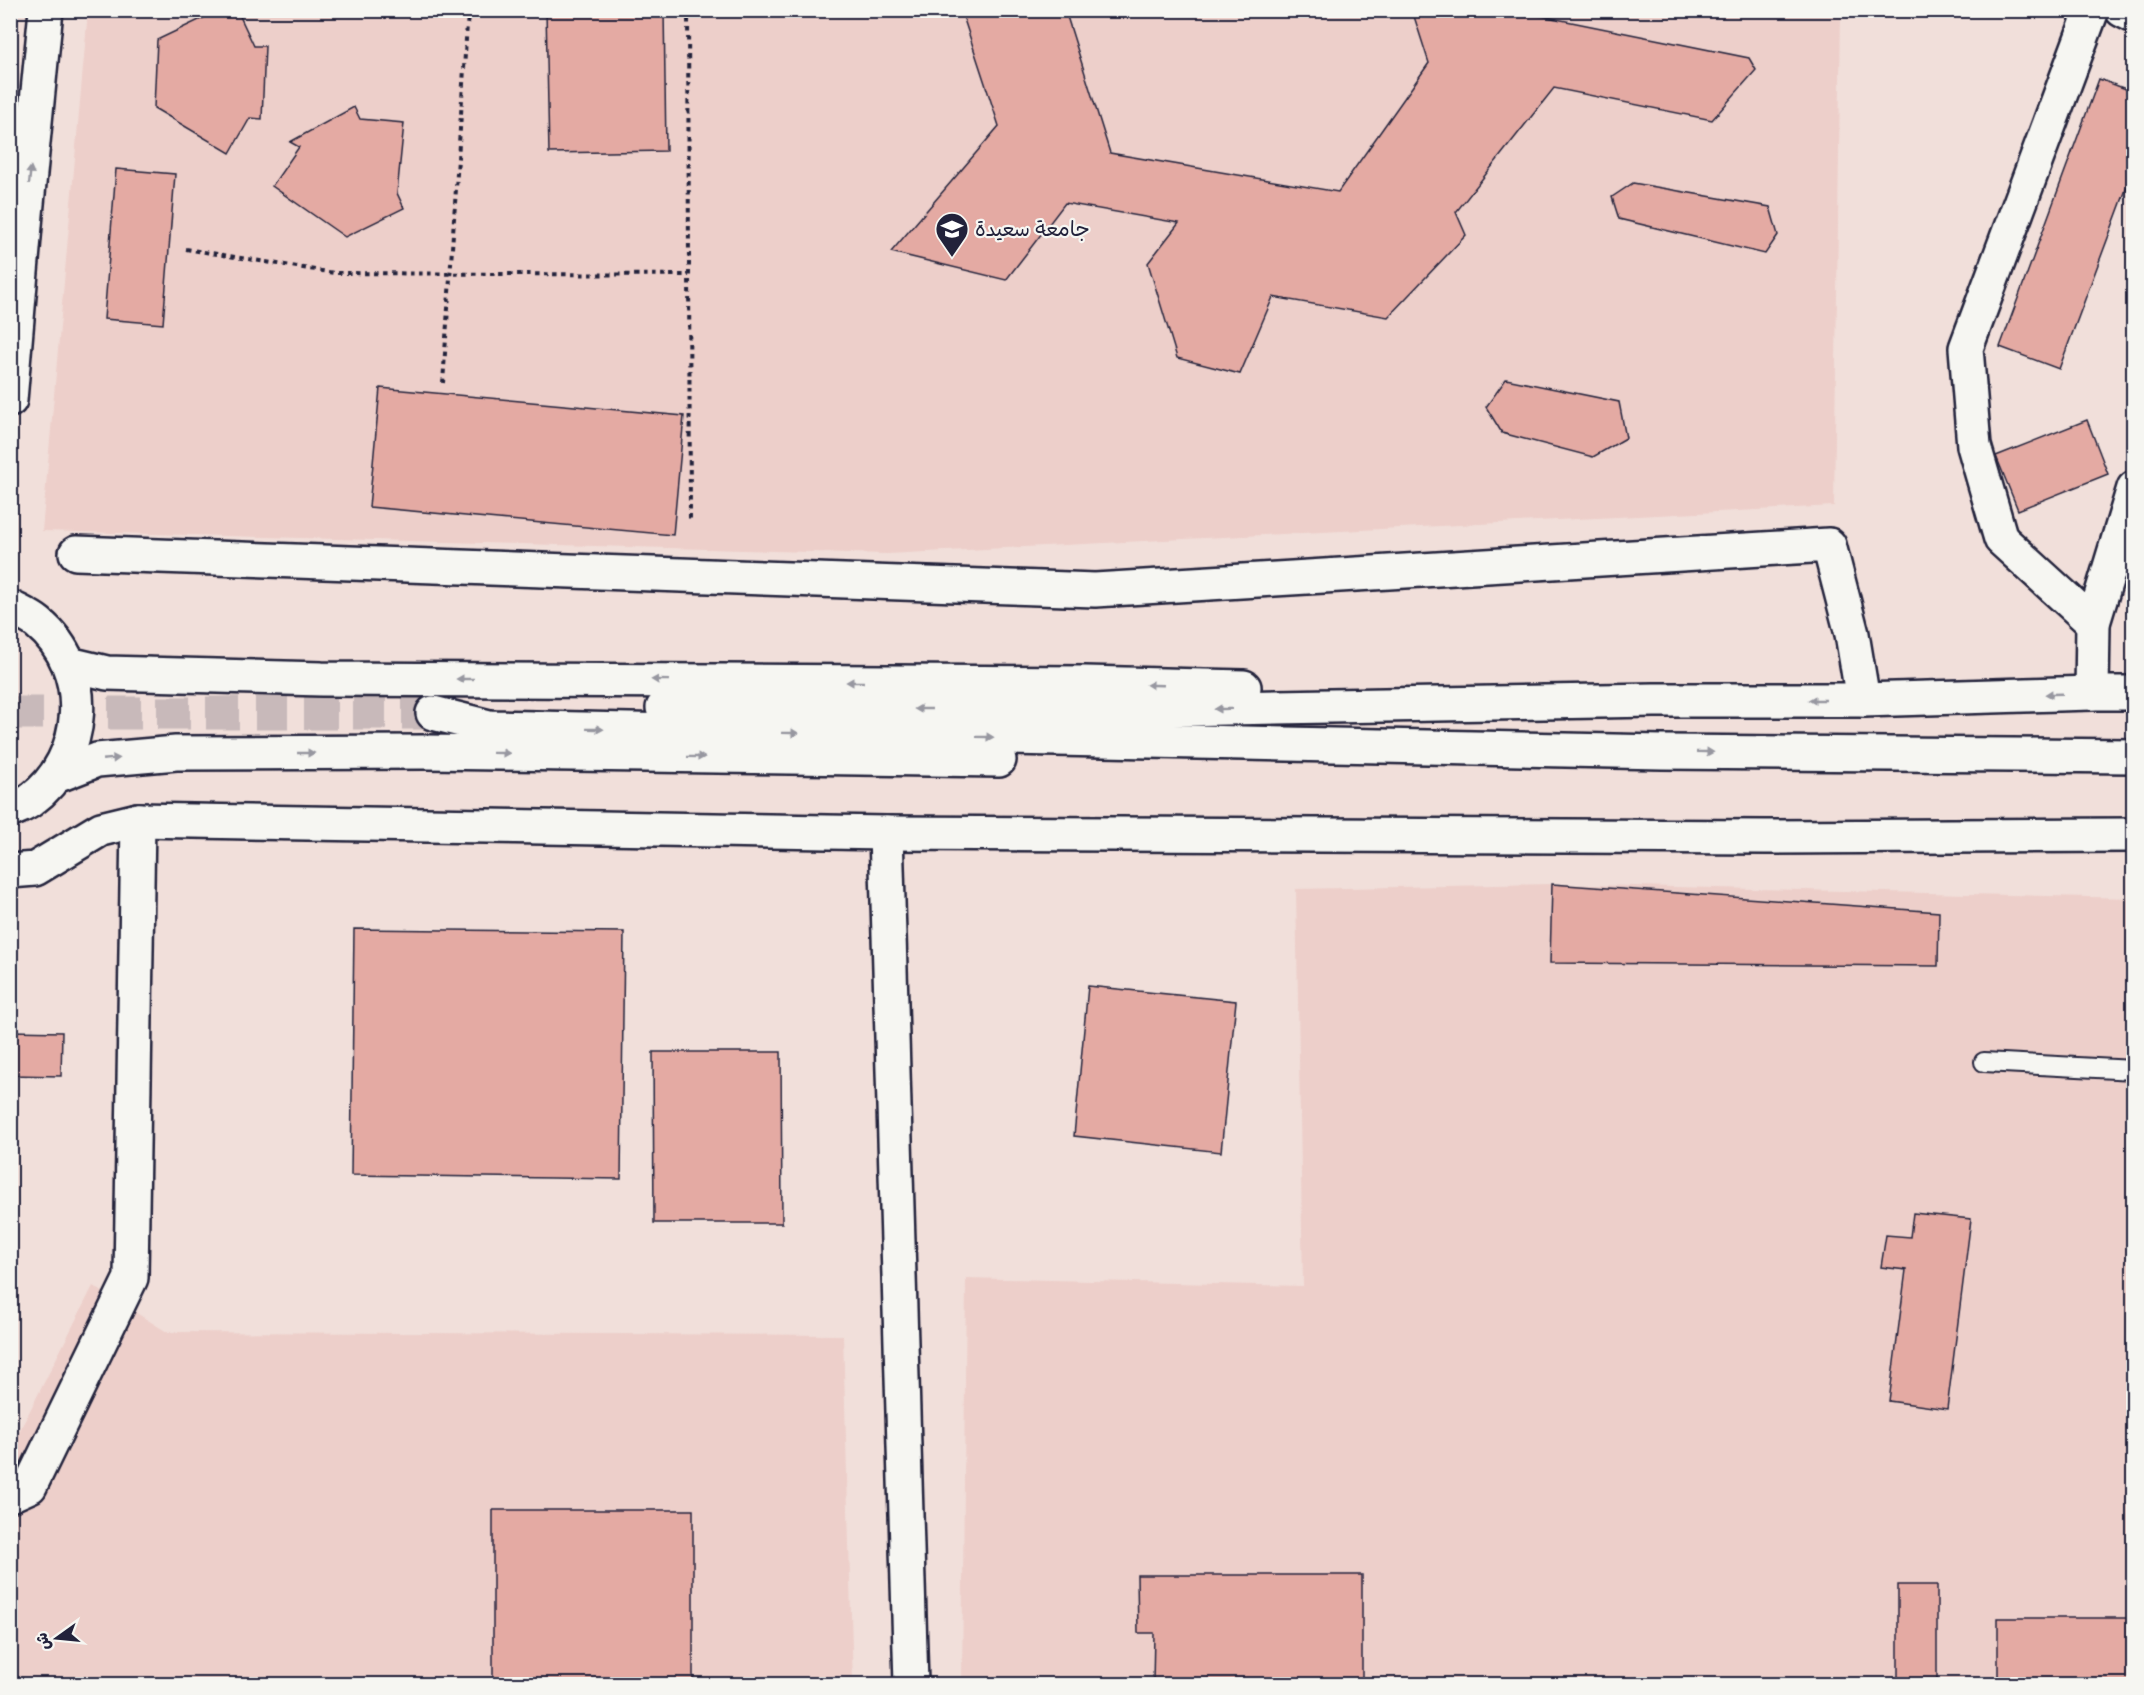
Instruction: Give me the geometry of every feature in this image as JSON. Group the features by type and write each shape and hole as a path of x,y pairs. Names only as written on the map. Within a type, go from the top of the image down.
{"main road":[{"path":"10,400 14,323 46,10"},
{"path":"2092,10 1966,348 1974,446 2001,538 2092,623"},
{"path":"2121,10 2133,16"},
{"path":"2092,693 2092,623 2133,488"},
{"path":"76,553 1095,590 1829,545 1852,634 1863,700"},
{"path":"10,581 24,615 56,642 69,664 76,693 77,722 70,750 56,776 31,801 10,811"},
{"path":"69,664 107,673 274,677 1085,683 1654,700"},
{"path":"2133,693 1863,700 1654,700 1123,711 490,707 433,713 489,727 1662,752 2133,756"},
{"path":"56,776 97,760 176,753 428,752 1250,762 1465,761 1662,752"},
{"path":"10,1494 30,1486 131,1278 138,820"},
{"path":"10,871 35,869 101,829 138,820 886,833 1742,837 2133,835"},
{"path":"886,833 911,1684"}],"lane":[{"path":"1984,1062 2133,1070"}],"path":[{"path":"442,383 467,24 470,10"},
{"path":"688,10 690,520"},
{"path":"186,249 334,273 689,275"}],"shaded area":[{"name":"جامعة سعيدة","path":"88,11 1841,11 1834,506 887,554 42,531"},
{"path":"1552,884 2133,898 2133,1684 962,1684 966,1278 1303,1286 1296,889"},
{"path":"93,1286 167,1332 843,1335 853,1684 11,1684 10,1450"}],"building":[{"path":"220,10 237,10 254,46 265,46 262,119 250,118 230,153 154,108 157,40"},
{"path":"546,10 664,10 666,151 549,153"},
{"path":"961,10 1065,10 1110,153 1338,192 1429,63 1412,10 1512,10 1749,58 1756,70 1712,120 1554,88 1456,212 1466,235 1388,317 1273,297 1240,374 1177,358 1148,263 1179,223 1065,203 1006,280 891,252 999,126"},
{"path":"2099,79 2134,92 2134,168 2059,369 2000,347"},
{"path":"354,107 360,119 404,123 397,193 404,208 345,237 272,186 299,147 290,142"},
{"path":"116,169 175,174 163,324 104,319"},
{"path":"1633,183 1770,207 1778,235 1765,254 1619,219 1612,197"},
{"path":"1506,379 1619,402 1626,438 1593,457 1502,433 1486,407"},
{"path":"380,388 684,416 673,535 369,507"},
{"path":"2087,420 2108,474 2018,510 1996,456"},
{"path":"1552,884 1939,912 1938,966 1550,963"},
{"path":"354,929 624,932 621,1179 351,1175"},
{"path":"1088,986 1236,1001 1221,1152 1074,1136"},
{"path":"10,1031 62,1032 61,1076 10,1075"},
{"path":"653,1052 781,1052 782,1223 654,1223"},
{"path":"1913,1213 1971,1219 1947,1409 1889,1401 1906,1270 1881,1267 1886,1235 1910,1237"},
{"path":"493,1510 693,1510 693,1684 493,1684"},
{"path":"1137,1575 1362,1575 1362,1684 1153,1684 1154,1633 1138,1633"},
{"path":"1898,1585 1937,1585 1937,1684 1898,1684"},
{"path":"1998,1618 2134,1618 2134,1684 1998,1684"},
{"path":"10,1680 165,1681 165,1684 10,1684"}],"tunnel":[{"path":"10,713 433,713"}],"place":[{"name":"جامعة سعيدة","path":"952,258"}]}
